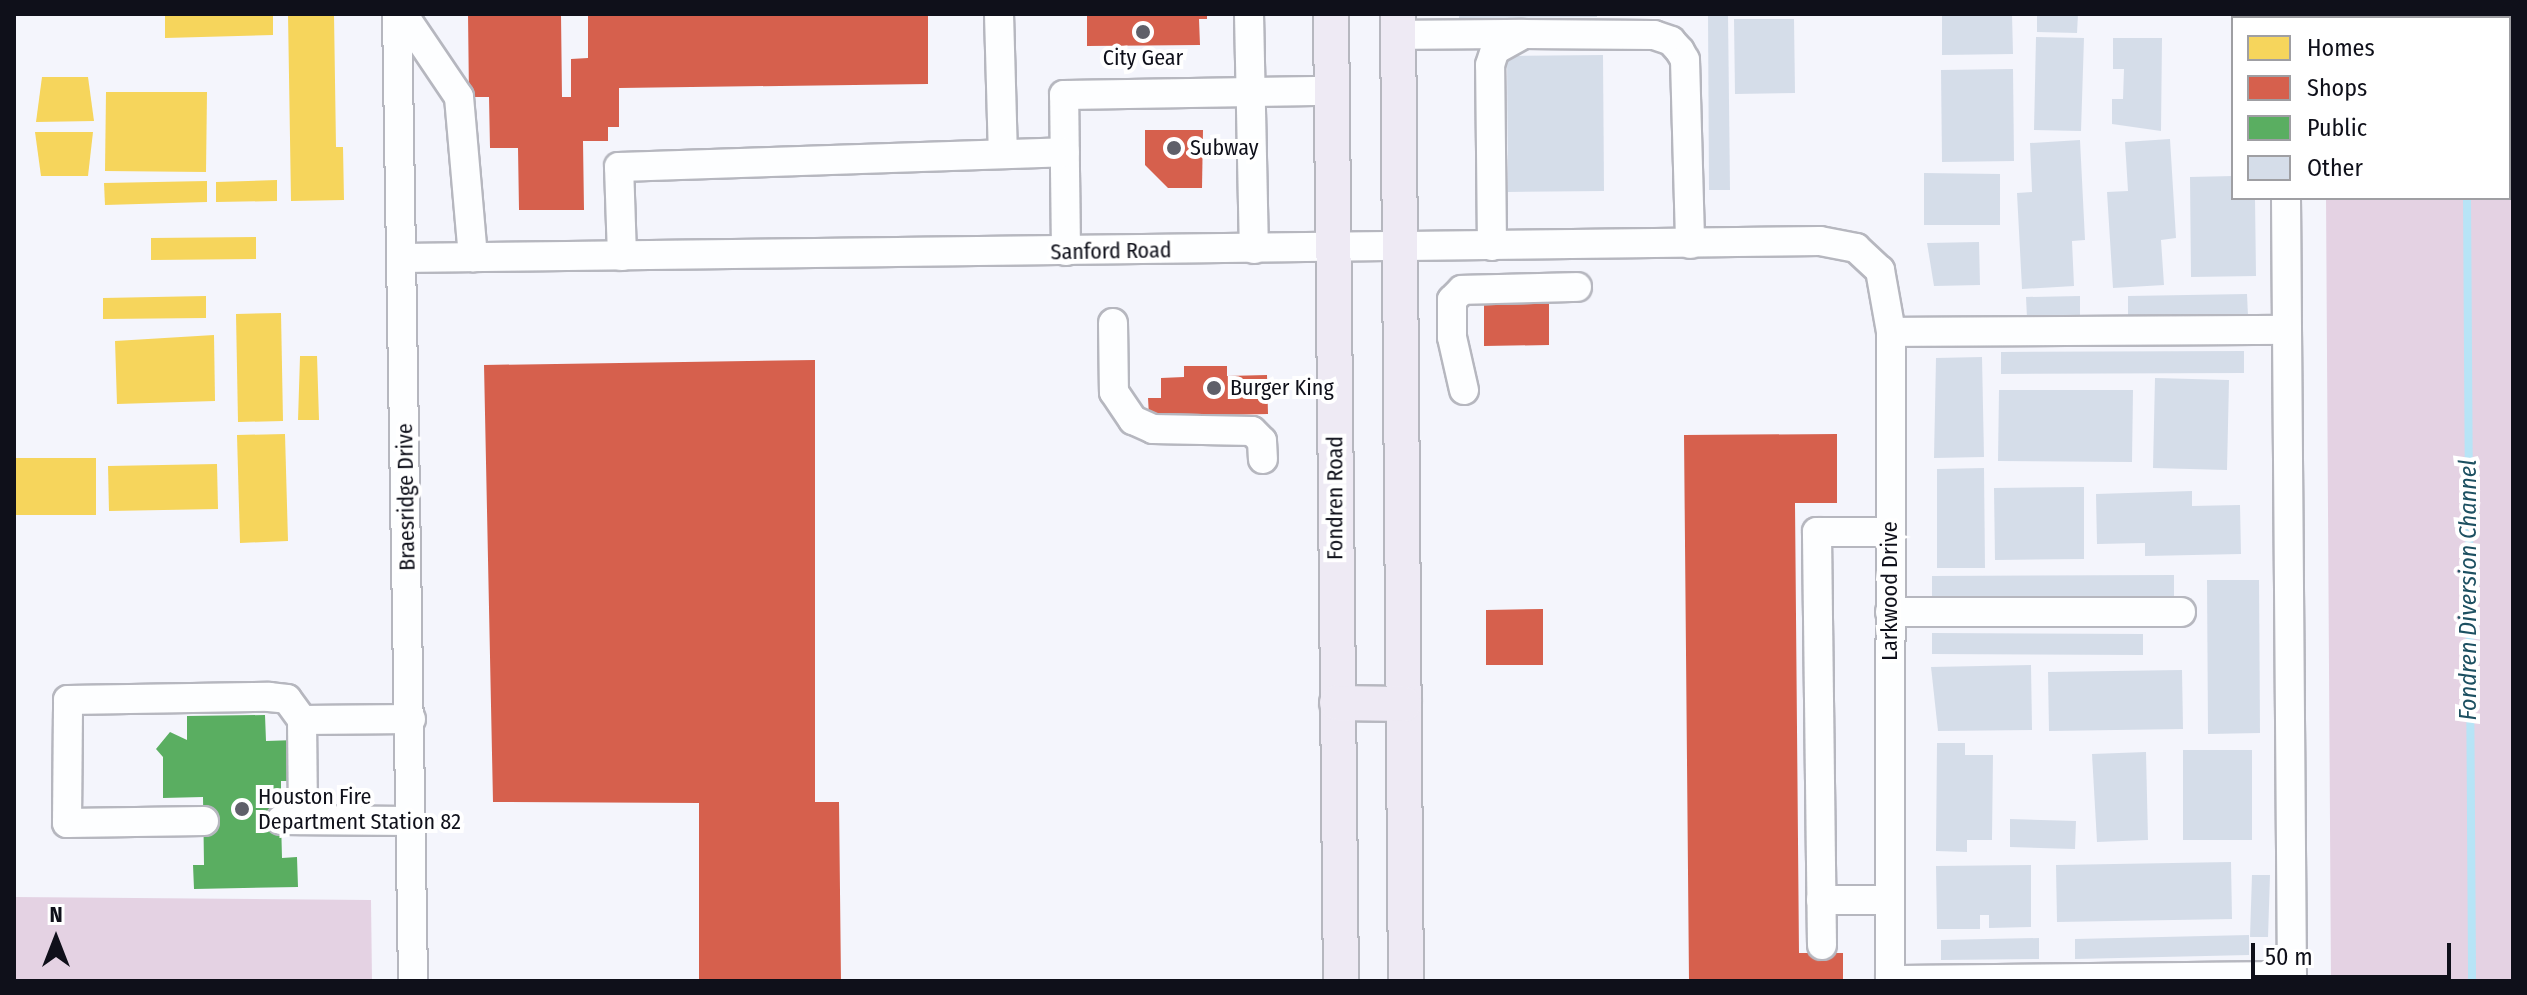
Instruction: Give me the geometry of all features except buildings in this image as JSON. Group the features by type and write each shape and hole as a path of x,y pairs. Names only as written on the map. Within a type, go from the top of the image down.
{"main road":[{"name":"Fondren Road","path":"1331,14 1341,981"},
{"path":"1398,24 1406,981"},
{"path":"1337,703 1404,704"}],"street":[{"name":"Braesridge Drive","path":"397,14 413,981"},
{"path":"403,14 459,97 473,257"},
{"path":"999,14 1003,154"},
{"path":"1249,14 1254,249"},
{"path":"1398,24 1524,34 1654,35 1671,41 1685,60 1690,244"},
{"path":"1492,246 1490,65 1495,50 1524,34"},
{"path":"1066,251 1064,95 1332,91"},
{"path":"622,256 619,167 1065,152"},
{"path":"1890,980 2292,978 2286,200"},
{"name":"Sanford Road","path":"401,258 1820,241"},
{"name":"Larkwood Drive","path":"1820,241 1856,248 1880,270 1891,332 1890,980"},
{"path":"1464,390 1452,337 1452,300 1462,290 1577,287"},
{"path":"1113,323 1114,392 1133,420 1153,429 1252,431 1262,441 1263,459"},
{"path":"1891,332 2287,330"},
{"path":"1822,945 1817,532 1890,532"},
{"path":"1890,612 2181,612"},
{"path":"204,821 67,823 68,700 287,699 302,720 292,820 411,821"},
{"path":"302,720 411,719"},
{"path":"1821,900 1890,900"}],"shaded area":[{"path":"2325,14 2513,14 2513,981 2331,981 2326,200 2511,200 2511,16"},
{"path":"14,897 371,900 372,981 14,981"}],"waterway":[{"name":"Fondren Diversion Channel","path":"2467,200 2472,981"}],"place":[{"name":"City Gear","path":"1143,32"},
{"name":"Subway","path":"1174,148"},
{"name":"Burger King","path":"1214,388"},
{"name":"Houston Fire Department Station 82","path":"242,809"}]}
